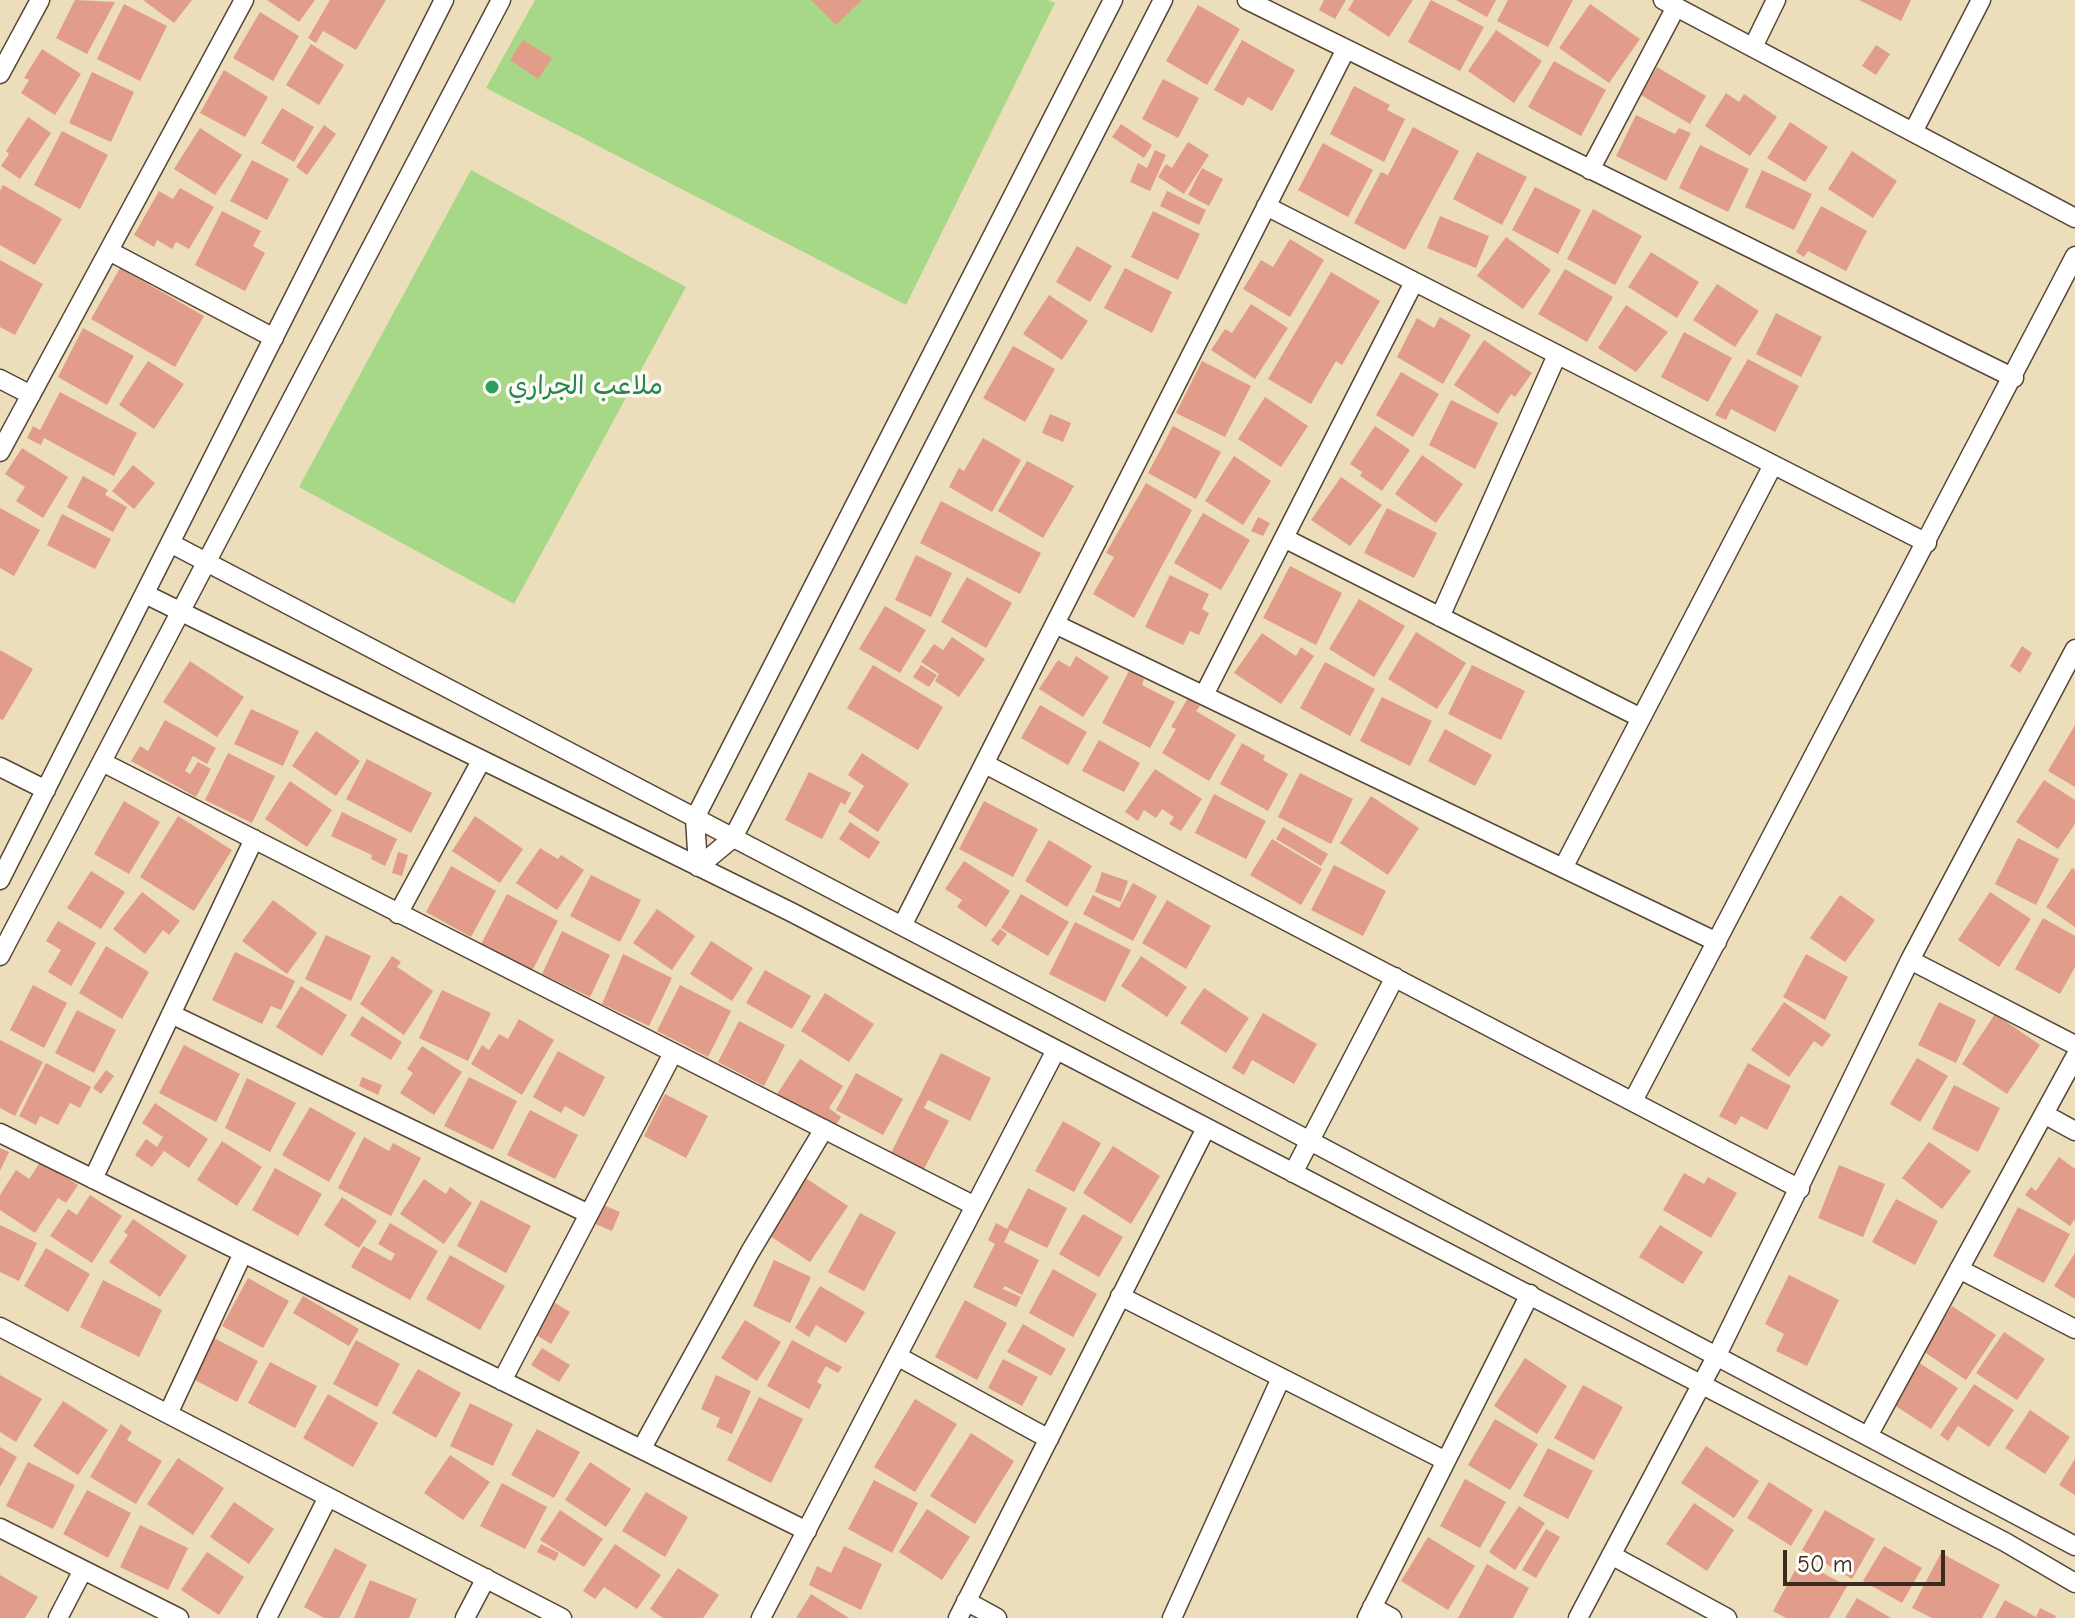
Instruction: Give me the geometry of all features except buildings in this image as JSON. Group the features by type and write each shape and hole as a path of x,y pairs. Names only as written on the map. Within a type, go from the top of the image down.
{"street":[{"path":"0,74 40,0"},
{"path":"0,452 244,0"},
{"path":"0,880 444,0"},
{"path":"0,956 501,0"},
{"path":"698,867 733,838 1163,0"},
{"path":"1247,0 2014,378"},
{"path":"1753,47 1776,0"},
{"path":"1913,132 1981,0"},
{"path":"698,867 695,818 1104,3"},
{"path":"1590,170 1670,4 2075,218"},
{"path":"902,926 1346,49"},
{"path":"1266,206 1927,543"},
{"path":"109,251 274,338"},
{"path":"1633,1101 2014,378 2075,256"},
{"path":"1204,695 1414,282"},
{"path":"1440,617 1557,355"},
{"path":"0,379 31,395"},
{"path":"1563,868 1773,465"},
{"path":"1284,538 1641,718"},
{"path":"170,543 2075,1546"},
{"path":"145,594 698,867 1056,1050 2005,1542 2075,1583"},
{"path":"1055,624 1717,942"},
{"path":"1578,1618 1717,1355 1910,960 2075,649"},
{"path":"398,914 481,761"},
{"path":"102,762 975,1206"},
{"path":"985,764 1800,1189"},
{"path":"0,767 46,790"},
{"path":"93,1179 254,839"},
{"path":"1910,960 2075,1045"},
{"path":"1293,1173 1395,977"},
{"path":"171,1014 589,1214"},
{"path":"761,1618 1056,1050"},
{"path":"502,1381 673,1053"},
{"path":"1868,1436 2075,1057"},
{"path":"2044,1114 2075,1131"},
{"path":"997,1618 962,1610 1206,1128"},
{"path":"642,1448 750,1252 824,1129"},
{"path":"0,1133 807,1531"},
{"path":"168,1414 243,1253"},
{"path":"1959,1269 2075,1329"},
{"path":"1392,1618 1370,1613 1530,1294"},
{"path":"1120,1296 1446,1461"},
{"path":"1,1331 562,1618"},
{"path":"897,1356 1049,1439"},
{"path":"1172,1618 1281,1378"},
{"path":"267,1618 328,1497"},
{"path":"0,1528 179,1618"},
{"path":"1611,1555 1727,1618"},
{"path":"58,1618 83,1570"},
{"path":"465,1618 486,1578"}],"green space":[{"path":"535,0 1048,0 1055,3 906,305 486,88"},
{"name":"ملاعب الجراري","path":"471,170 686,287 514,604 299,487"}],"place":[{"name":"ملاعب الجراري","path":"492,387"}]}
